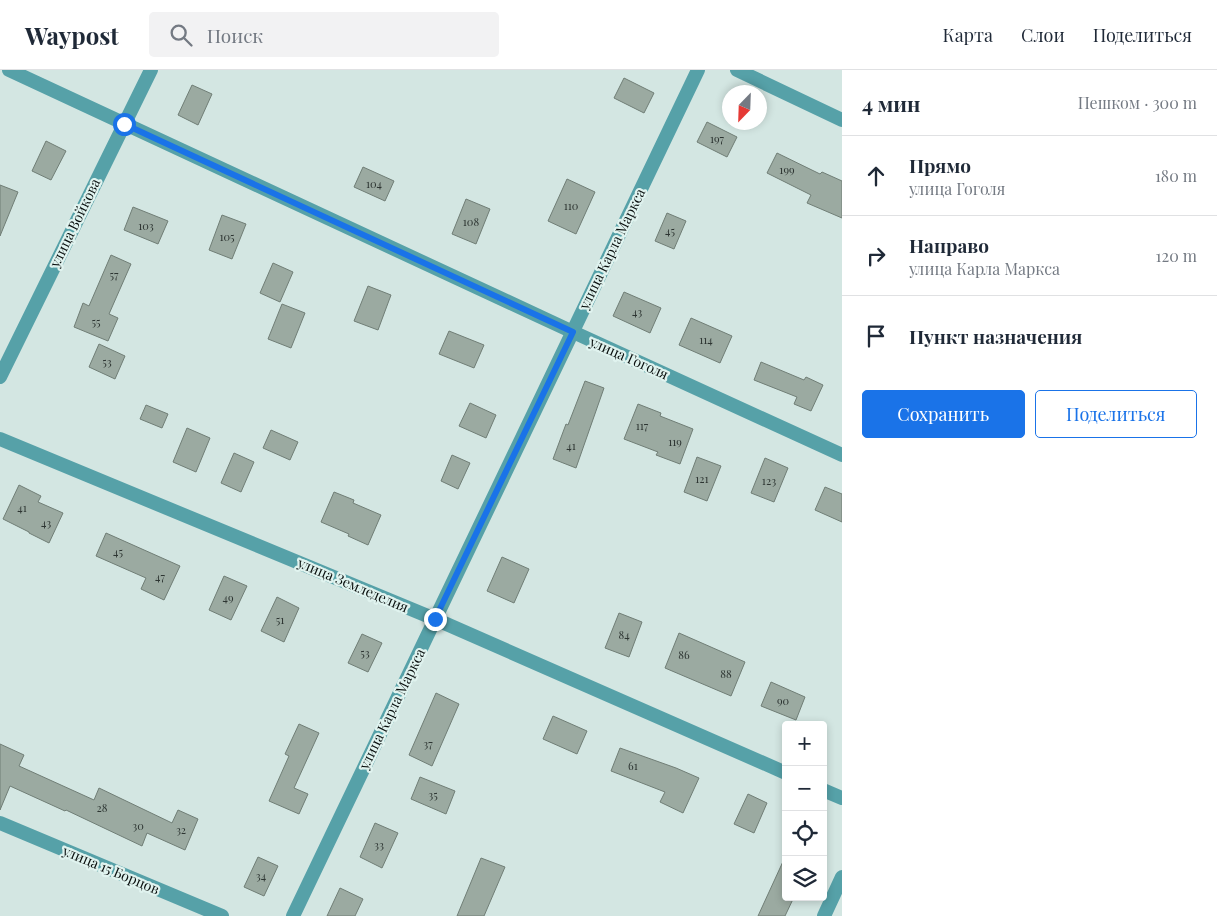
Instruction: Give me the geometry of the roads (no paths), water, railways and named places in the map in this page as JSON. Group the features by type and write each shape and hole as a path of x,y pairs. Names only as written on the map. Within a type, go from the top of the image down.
{"street":[{"name":"улица Гоголя","path":"9,70 842,455"},
{"name":"улица Войкова","path":"0,377 151,70"},
{"name":"улица Карла Маркса","path":"293,916 698,70"},
{"path":"738,70 842,120"},
{"name":"улица Земледелия","path":"0,439 435,619 782,771"},
{"path":"827,792 842,798"},
{"name":"улица 15 Борцов","path":"0,823 222,916"},
{"path":"824,916 842,877"}]}
